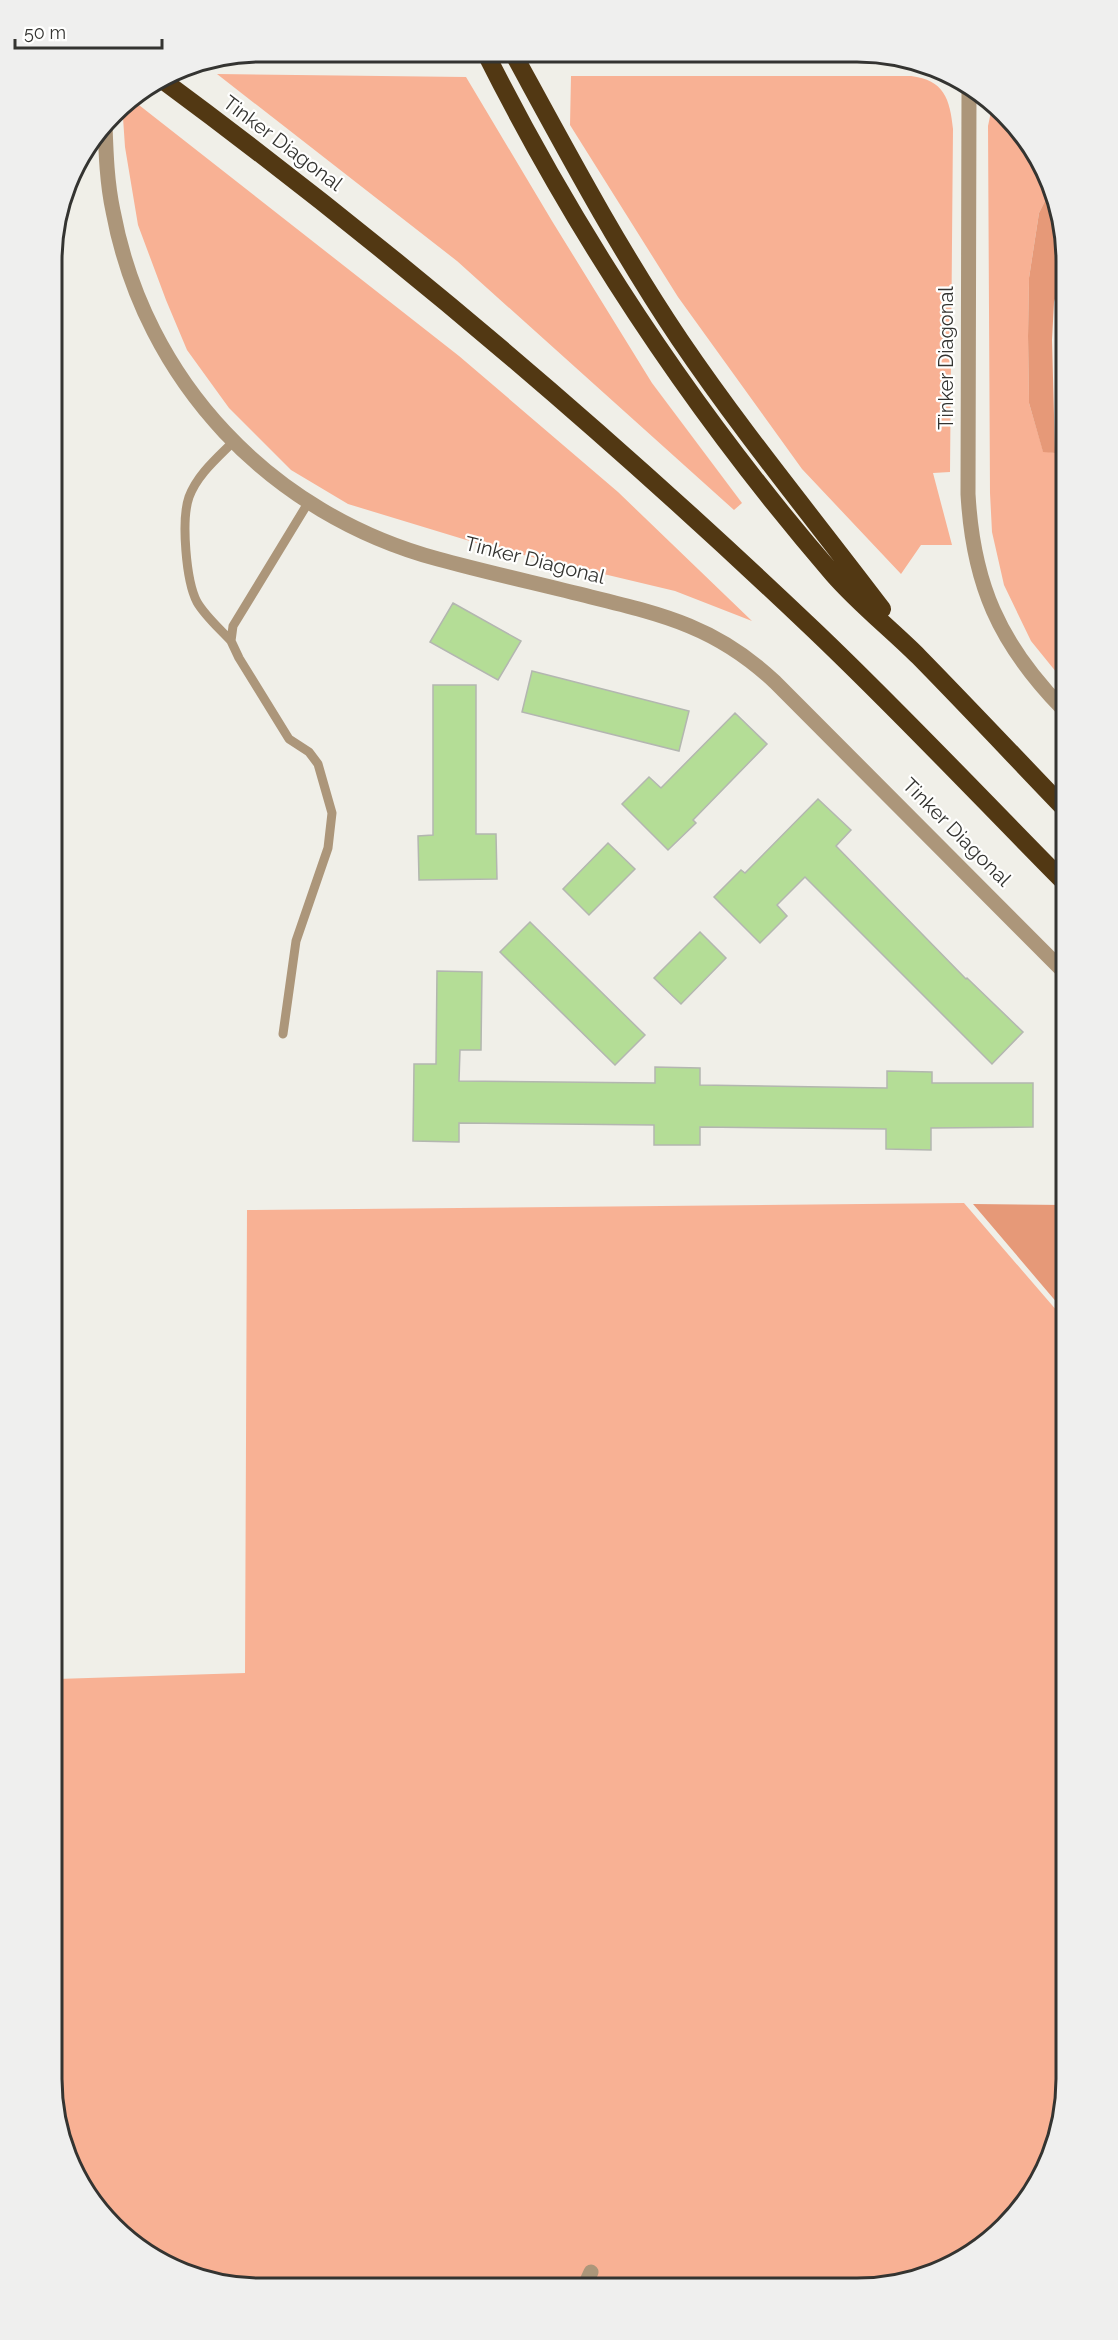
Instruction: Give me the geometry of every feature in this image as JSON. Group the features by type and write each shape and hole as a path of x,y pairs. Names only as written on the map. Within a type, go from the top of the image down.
{"highway":[{"path":"490,62 524,130 591,243 659,350 750,473 835,576 918,656 1057,800"},
{"path":"518,62 615,237 680,339 769,464 918,656"},
{"name":"Tinker Diagonal","path":"168,84 252,146 358,230 528,371 661,487 816,632 1057,875"}],"street":[{"name":"Tinker Diagonal","path":"969,96 968,494 972,540 985,593 1002,630 1026,669 1057,702"},
{"name":"Tinker Diagonal","path":"105,136 113,213 139,300 167,356 193,395 232,442 308,503 393,545 437,559 650,611 704,631 723,642 758,666 775,682 1057,965"}],"lane":[{"path":"232,442 205,471 189,497 185,527 187,565 197,602 231,641 289,739 309,752 318,764 332,813 328,848 296,941 283,1034"},
{"path":"231,641 233,626 308,503"}],"shaded area":[{"path":"217,74 466,77 652,383 742,503 734,510 457,261"},
{"path":"571,76 911,76 931,82 943,93 950,109 953,129 950,472 933,473 952,545 921,545 901,574 802,469 678,297 570,125"},
{"path":"138,104 459,356 618,492 752,621 675,591 486,546 348,504 291,470 229,408 187,350 138,225 125,147 123,117"},
{"path":"991,113 1015,139 1030,161 1046,199 1039,213 1029,278 1029,403 1043,451 1055,453 1057,460 1057,673 1031,641 1004,585 992,532 988,126"},
{"path":"1046,199 1055,235 1057,260 1057,293 1054,302 1052,340 1055,453 1043,452 1029,403 1029,278 1039,213"},
{"path":"964,1203 1056,1310 1056,2093 1053,2118 1046,2143 1030,2179 1007,2211 968,2245 934,2263 909,2272 883,2277 247,2278 222,2275 172,2258 129,2229 103,2201 88,2179 77,2156 68,2131 63,2105 62,1679 245,1673 247,1210"},
{"path":"973,1204 1056,1205 1056,1302"}],"building":[{"path":"453,603 521,641 498,680 430,642"},
{"path":"532,671 689,711 679,751 522,712"},
{"path":"433,685 476,685 476,834 496,834 497,879 419,880 418,836 433,835"},
{"path":"735,713 767,744 693,820 696,823 668,850 622,804 649,777 661,788"},
{"path":"818,799 851,830 836,846 966,979 1023,1032 992,1064 805,877 777,905 787,916 760,943 714,897 741,870 745,873"},
{"path":"608,843 635,869 589,915 563,889"},
{"path":"530,922 645,1035 615,1065 500,952"},
{"path":"700,932 726,958 681,1004 654,978"},
{"path":"437,971 482,972 481,1050 460,1050 459,1081 655,1083 655,1067 700,1068 700,1085 887,1088 887,1071 932,1072 932,1083 1033,1083 1033,1127 931,1128 931,1150 886,1149 886,1129 700,1127 700,1145 654,1145 654,1125 459,1123 459,1142 413,1141 414,1064 436,1064"}]}
